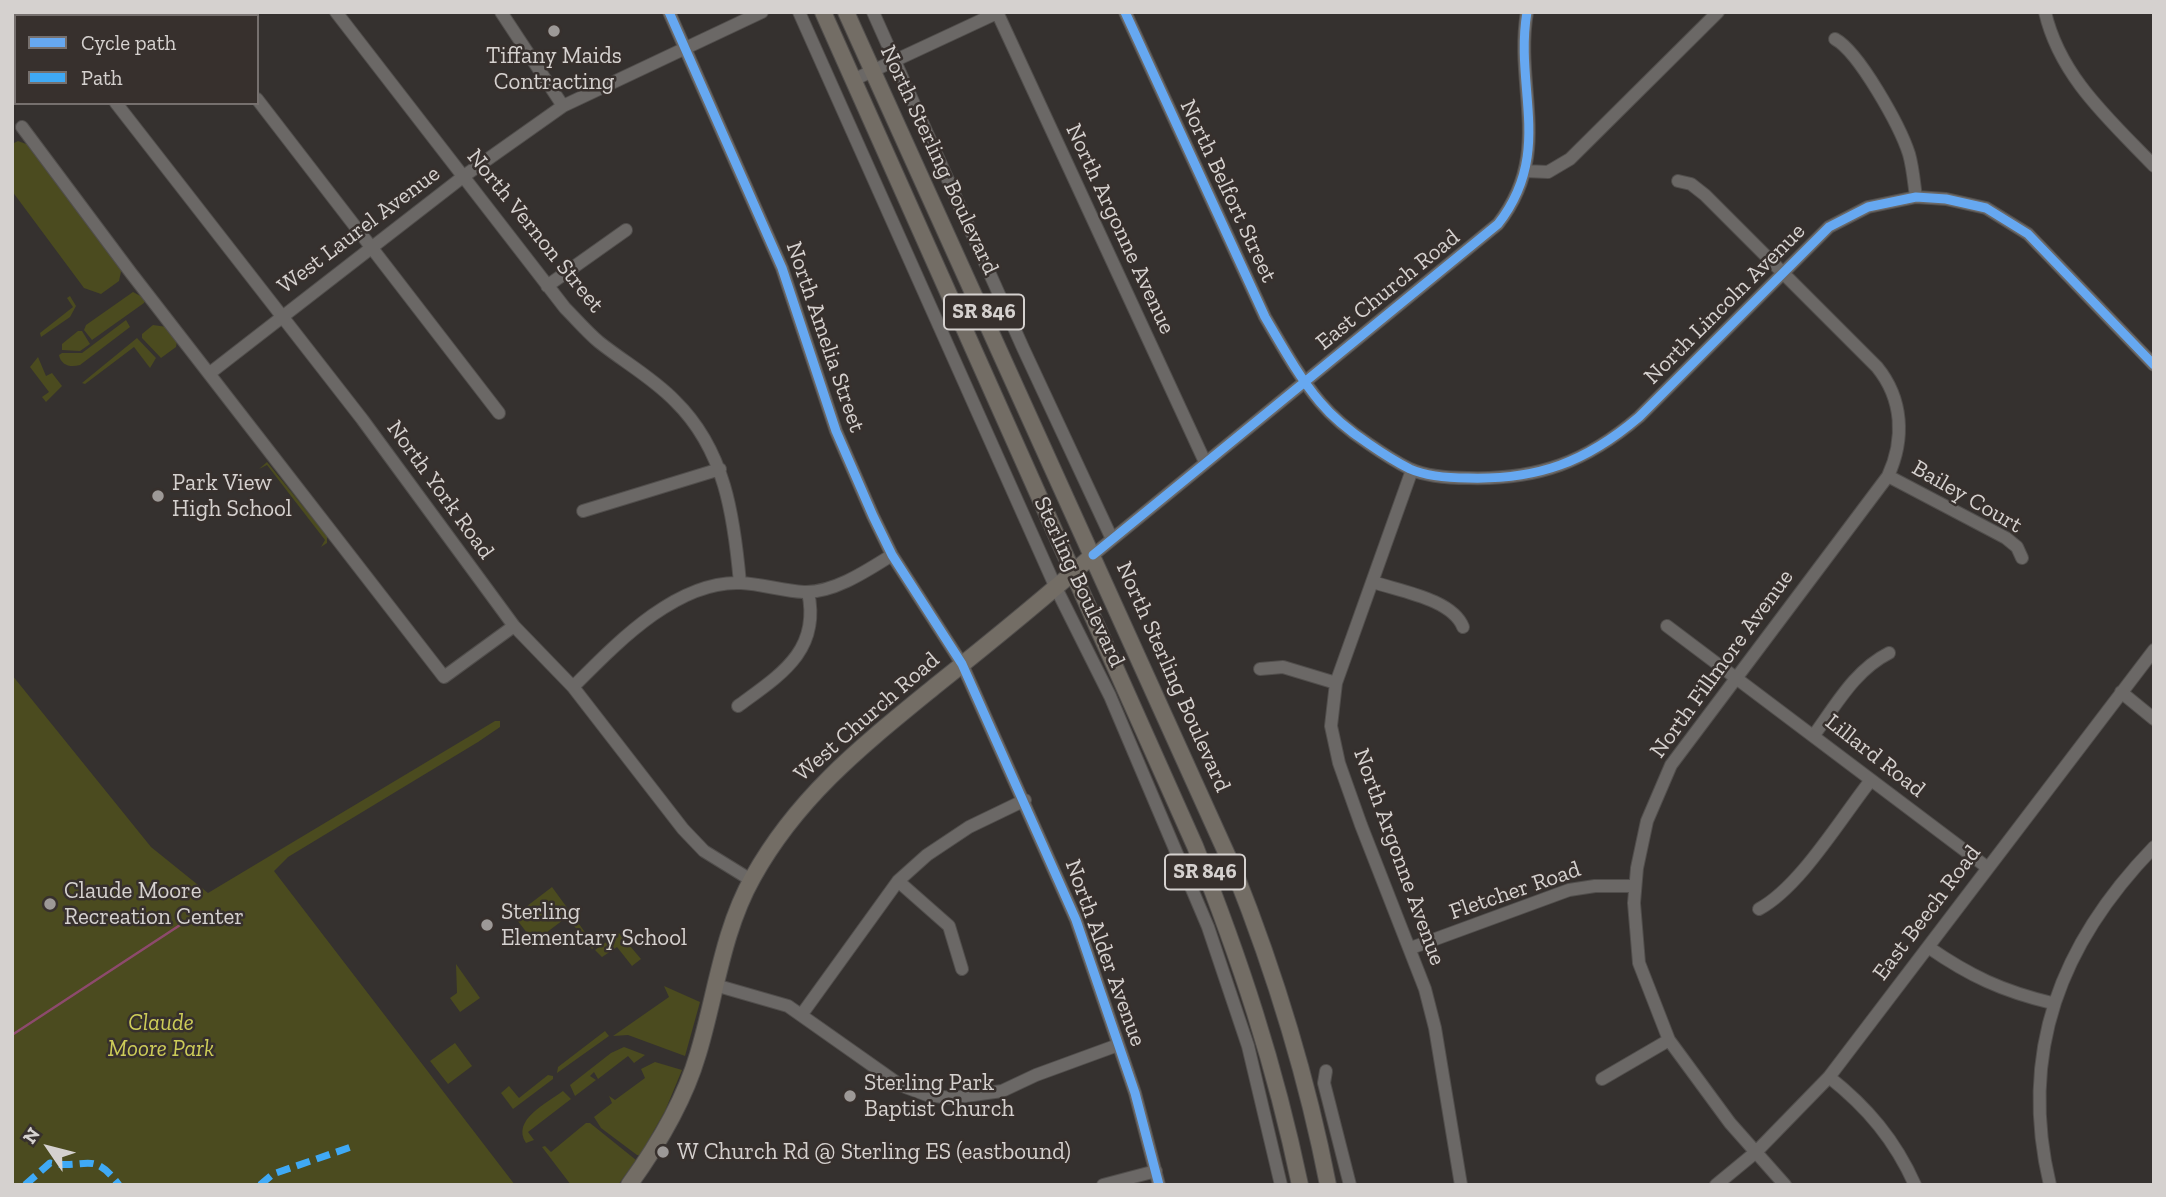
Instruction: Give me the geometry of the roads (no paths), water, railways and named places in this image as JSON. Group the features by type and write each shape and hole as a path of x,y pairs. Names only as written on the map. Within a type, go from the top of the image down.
{"main road":[{"name":"North Sterling Boulevard","path":"823,12 1190,835 1232,940 1266,1041 1300,1185"},
{"name":"North Sterling Boulevard","path":"846,12 1093,555 1250,911 1297,1054 1328,1185"},
{"name":"West Church Road","path":"629,1185 663,1134 682,1098 698,1054 735,917 751,880 803,802 848,758 1093,555"}],"street":[{"name":"North Vernon Street","path":"337,12 547,286 596,340 675,400 699,429 720,469 734,518 740,583"},
{"path":"501,12 563,106"},
{"name":"North Amelia Street","path":"669,12 782,268 836,431 892,555 962,664"},
{"name":"West Laurel Avenue","path":"210,373 464,176 563,106 762,12"},
{"name":"Sterling Boulevard","path":"799,12 1056,588 1110,696 1208,927 1248,1046 1281,1185"},
{"path":"873,12 1112,539"},
{"name":"North Belfort Street","path":"1125,12 1265,317 1306,381"},
{"name":"East Church Road","path":"1093,555 1488,233 1506,214 1525,171 1531,125 1523,50 1527,12"},
{"path":"1525,171 1548,172 1570,159 1718,12"},
{"path":"2045,12 2055,46 2082,90 2154,166"},
{"path":"853,80 893,59 998,13"},
{"name":"North Argonne Avenue","path":"998,13 1205,462"},
{"path":"1835,39 1856,56 1903,140 1912,163 1916,197"},
{"path":"259,102 499,413"},
{"name":"North York Road","path":"118,105 362,419 514,626 573,687 683,829 704,850 751,880"},
{"path":"23,127 444,677 514,626"},
{"name":"North Fillmore Avenue","path":"1678,181 1691,184 1704,195 1877,367 1891,387 1897,403 1899,435 1888,476 1682,748 1662,782 1647,821 1634,886 1639,963 1669,1040 1723,1114 1785,1185"},
{"name":"North Lincoln Avenue","path":"1306,381 1320,403 1346,428 1412,470 1454,478 1504,479 1547,471 1609,442 1639,417 1829,228 1846,216 1879,204 1916,197 1977,205 2017,225 2154,365"},
{"path":"547,286 626,230"},
{"path":"583,511 720,469"},
{"name":"North Argonne Avenue","path":"1412,470 1336,683 1331,726 1339,763 1411,948 1435,1028 1461,1185"},
{"name":"Bailey Court","path":"1888,476 2006,538 2017,547 2022,558"},
{"path":"573,687 645,620 664,607 711,588 740,583 808,592 847,579 892,555"},
{"path":"1373,582 1440,605 1460,619 1463,627"},
{"path":"738,706 800,654 809,633 811,607 808,592"},
{"name":"Lillard Road","path":"1667,626 1987,868"},
{"name":"East Beech Road","path":"1716,1185 1756,1152 1829,1077 2154,650"},
{"path":"1814,735 1857,676 1873,661 1889,653"},
{"name":"North Alder Avenue","path":"962,664 1025,800 1076,920 1118,1045 1159,1185"},
{"path":"1260,669 1283,667 1336,683"},
{"path":"2121,692 2154,719"},
{"path":"1759,909 1774,901 1791,884 1871,780"},
{"path":"802,1014 898,881 927,855 969,827 1025,800"},
{"path":"2050,1185 2039,1113 2046,1031 2052,1003 2070,961 2097,914 2154,847"},
{"path":"898,881 949,926 962,969"},
{"name":"Fletcher Road","path":"1411,948 1569,890 1595,886 1634,886"},
{"path":"1928,947 1969,975 2022,996 2052,1003"},
{"path":"715,985 760,995 802,1014 900,1085 927,1095 951,1098 1002,1091 1036,1075 1118,1045"},
{"path":"1602,1079 1669,1040"},
{"path":"1326,1071 1324,1083 1350,1185"},
{"path":"1829,1077 1866,1108 1901,1153 1915,1185"},
{"path":"1103,1185 1156,1171"}],"waterway":[{"path":"12,1035 200,912"}],"place":[{"name":"Tiffany Maids Contracting","path":"554,31"},
{"name":"Park View High School","path":"158,496"},
{"name":"Claude Moore Recreation Center","path":"50,904"},
{"name":"Sterling Elementary School","path":"487,925"},
{"name":"Sterling Park Baptist Church","path":"850,1096"},
{"name":"W Church Rd @ Sterling ES (eastbound)","path":"663,1152"}],"park label":[{"name":"Claude Moore Park","path":"161,1036"}]}
